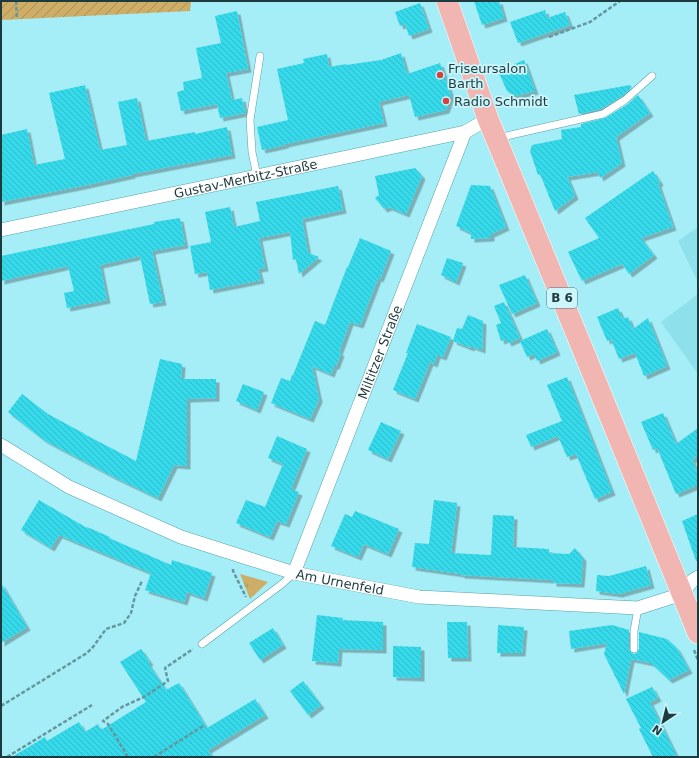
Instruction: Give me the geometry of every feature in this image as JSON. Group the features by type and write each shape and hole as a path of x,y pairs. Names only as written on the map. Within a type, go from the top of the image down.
{"main road":[{"name":"B 6","path":"447,1 488,119 698,633"}],"street":[{"name":"Gustav-Merbitz-Straße","path":"1,230 465,132 488,119"},
{"name":"Miltitzer Straße","path":"294,573 465,132"},
{"name":"Am Urnenfeld","path":"1,445 69,487 181,537 294,573 419,597 638,608 682,594"},
{"path":"682,594 693,580 698,577"}],"lane":[{"path":"257,176 252,152 250,120 260,56"},
{"path":"496,139 603,114 625,100 652,76"},
{"path":"202,644 282,584 294,573"},
{"path":"634,649 634,631 638,608"}],"path":[{"path":"16,1 17,19"},
{"path":"549,38 590,22 620,1"},
{"path":"239,556 233,571 251,607"},
{"path":"1,706 86,653 93,647 106,629 124,623 131,613 135,596 142,581"},
{"path":"128,757 108,724 103,721 122,707 144,696 168,681 165,668 202,644"},
{"path":"7,757 92,705"},
{"path":"154,757 203,726"}],"shaded area":[{"path":"698,227 698,282 678,241"},
{"path":"698,294 698,374 661,322"}],"green space":[{"path":"1,1 191,1 190,11 1,20"},
{"path":"240,574 268,582 250,599"}],"building":[{"path":"474,1 499,1 504,18 482,25"},
{"path":"420,3 429,29 409,36 405,24 400,26 395,12"},
{"path":"545,10 547,18 565,12 570,25 518,43 510,22"},
{"path":"237,11 248,69 226,73 232,100 242,98 245,113 220,118 217,104 181,111 177,92 184,90 183,82 202,78 196,48 221,43 215,16"},
{"path":"401,53 407,74 440,63 451,95 446,110 415,117 409,95 379,102 384,123 262,150 257,127 288,120 277,69 304,63 303,59 327,54 329,67 381,60"},
{"path":"524,60 535,91 515,96 507,91 498,71"},
{"path":"85,85 100,150 127,145 118,102 137,98 146,141 195,132 195,134 227,127 232,155 132,174 82,186 1,202 1,135 27,129 34,165 65,159 49,93"},
{"path":"630,85 632,87 622,96 601,109 579,114 574,95"},
{"path":"638,95 650,113 616,137 622,163 600,178 598,172 567,177 575,196 555,211 540,174 538,175 530,151 532,145 562,139 561,130 581,127 581,124 605,118 628,104"},
{"path":"415,168 422,176 406,214 389,207 384,209 375,198 379,195 375,176"},
{"path":"653,171 660,182 658,184 673,227 641,238 654,255 629,274 622,264 582,281 568,252 599,238 585,218"},
{"path":"471,185 490,186 506,227 491,234 491,238 471,239 471,233 456,226"},
{"path":"338,186 343,210 302,219 308,253 319,257 299,274 296,259 293,260 290,232 259,238 265,268 258,269 261,280 210,290 207,272 195,274 190,246 211,242 205,212 230,207 234,227 260,221 256,202"},
{"path":"180,218 185,245 152,251 163,302 150,304 140,256 100,265 107,300 67,308 64,293 74,291 68,266 1,281 1,256 154,224 154,222"},
{"path":"360,238 391,251 380,279 378,278 360,325 350,322 339,352 341,353 331,374 312,366 319,399 310,419 271,403 281,378 290,381 315,321 325,325 347,267"},
{"path":"447,258 463,263 456,282 441,275"},
{"path":"525,275 537,303 512,314 499,285"},
{"path":"504,302 520,338 508,343 506,339 501,341 496,325 501,323 494,306"},
{"path":"618,308 623,319 628,317 633,329 648,318 667,366 644,376 635,353 619,359 611,339 607,341 597,317"},
{"path":"468,315 483,321 482,350 471,346 471,348 453,341 457,328 462,329"},
{"path":"417,324 451,337 443,357 437,355 434,364 430,362 415,399 393,390 408,353 406,353"},
{"path":"547,329 557,352 537,361 534,354 527,357 520,341"},
{"path":"160,359 182,364 181,379 216,379 216,398 187,399 187,466 174,465 158,498 112,476 44,440 8,412 22,394 48,414 136,461"},
{"path":"567,377 612,492 595,499 576,454 567,457 558,436 531,447 526,435 562,421 547,385"},
{"path":"243,384 264,392 257,410 236,401"},
{"path":"663,413 676,444 698,428 698,455 692,460 698,474 698,485 676,494 657,448 653,450 641,422"},
{"path":"381,422 401,431 388,459 368,450"},
{"path":"277,436 307,449 291,489 299,492 286,524 277,521 270,537 236,523 246,500 265,507 283,464 268,458"},
{"path":"39,500 87,528 171,565 172,560 212,573 204,598 187,592 184,602 145,590 151,573 59,535 51,548 21,530"},
{"path":"434,500 457,503 451,553 491,555 493,515 514,516 513,547 549,549 549,553 569,554 575,548 583,558 581,584 553,583 553,580 461,575 412,567 415,543 429,544"},
{"path":"355,511 399,529 388,554 364,544 358,557 331,546 345,514 352,517"},
{"path":"698,514 698,561 696,561 682,521"},
{"path":"646,566 651,585 619,594 596,591 597,575 609,576"},
{"path":"1,583 27,627 1,643"},
{"path":"317,615 343,618 342,620 383,622 383,650 339,649 338,663 312,661"},
{"path":"447,622 467,622 468,658 448,658"},
{"path":"498,625 524,627 522,653 497,653"},
{"path":"612,625 629,630 629,649 630,652 634,654 637,653 639,649 639,632 667,639 677,648 689,670 669,680 651,663 631,659 624,694 604,654 607,643 571,649 569,631"},
{"path":"273,628 283,645 260,660 249,643"},
{"path":"393,646 421,647 421,678 393,677"},
{"path":"141,649 150,662 148,663 166,690 179,683 207,728 255,699 265,715 208,750 212,757 12,757 45,737 47,741 79,722 85,732 98,724 101,730 146,702 120,662"},
{"path":"303,681 321,705 308,715 290,691"},
{"path":"652,687 658,698 650,702 677,757 653,757 639,729 641,728 626,699"}],"place":[{"name":"Friseursalon Barth","path":"440,75"},
{"name":"Radio Schmidt","path":"446,101"}]}
